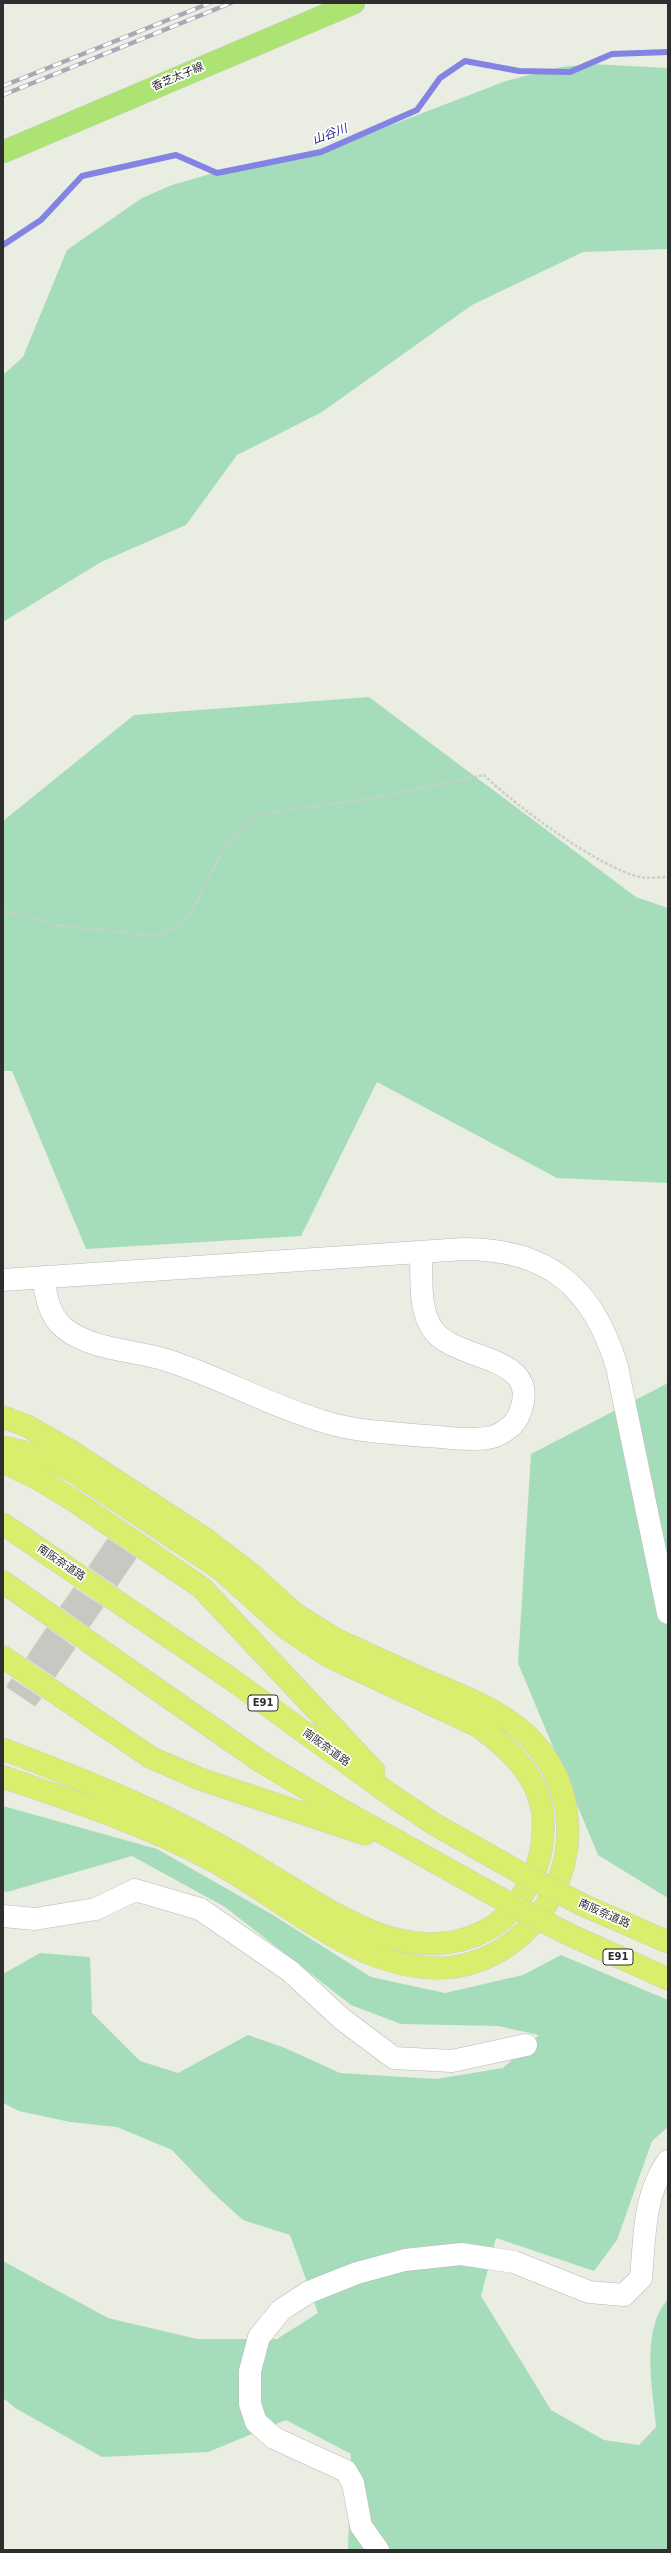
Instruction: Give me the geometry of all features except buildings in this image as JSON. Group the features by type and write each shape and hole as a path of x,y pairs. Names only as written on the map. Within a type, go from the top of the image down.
{"highway":[{"path":"3,1417 27,1426 69,1450 207,1540 313,1627 335,1639 488,1709 513,1725 534,1742 549,1762 560,1784 568,1809 569,1831 567,1853 562,1874 540,1912 511,1942 492,1955 469,1964 447,1967 422,1967 373,1955 345,1942 239,1875 182,1844 112,1814 3,1777"},
{"path":"3,1447 41,1456 74,1472 220,1569 306,1643 328,1656 478,1726 497,1740 528,1774 538,1793 543,1813 542,1850 538,1866 524,1894 509,1913 496,1924 463,1940 425,1944 401,1940 355,1924 185,1827 69,1775 3,1749"},
{"path":"3,1462 38,1479 73,1500 202,1588 384,1781 434,1824"},
{"name":"南阪奈道路","path":"3,1524 231,1679 434,1824 526,1876 586,1906 668,1942"},
{"name":"E91","path":"3,1582 260,1761 340,1809 512,1905 568,1934 668,1979"},
{"name":"E91","path":"3,1657 150,1757 200,1779 419,1852"}],"main road":[{"name":"香芝太子線","path":"3,152 354,3"}],"street":[{"path":"3,1280 421,1252 492,1249 514,1253 555,1272 588,1302 601,1322 617,1367 668,1613"},
{"path":"43,1277 53,1316 64,1328 78,1337 166,1360 304,1416 357,1429 418,1435 471,1439 489,1438 503,1433 517,1420 522,1404 522,1386 512,1370 451,1345 433,1331 426,1316 421,1252"},
{"path":"3,1916 35,1919 96,1909 135,1890 200,1909 290,1970 342,2019 394,2058 452,2061 526,2045"},
{"path":"378,2550 360,2526 353,2483 346,2471 274,2438 256,2422 250,2404 250,2371 259,2337 281,2310 309,2292 357,2273 405,2260 461,2254 514,2262 589,2292 624,2295 642,2278 649,2198 660,2172 668,2160"}],"path":[{"path":"3,910 54,925 155,936 179,928 194,907 227,842 257,814 375,798 484,775 498,789 596,858 640,877 668,877"}],"green space":[{"path":"591,64 668,68 668,249 583,252 472,305 322,412 237,455 186,525 101,562 3,622 3,375 23,357 67,250 142,198 172,185 217,172 313,155 506,81 561,67"},
{"path":"369,697 636,897 668,908 668,1183 557,1178 377,1082 301,1236 86,1249 12,1071 3,1071 3,821 134,715"},
{"path":"668,1383 668,1898 598,1855 518,1663 531,1454"},
{"path":"3,1806 157,1849 273,1915 371,1977 445,1993 523,1975 561,1955 668,2000 668,2127 652,2141 617,2240 594,2271 496,2238 481,2296 551,2410 604,2440 639,2445 656,2427 651,2378 651,2343 659,2312 668,2299 668,2550 348,2550 351,2454 286,2420 208,2452 102,2457 17,2409 3,2398 3,2261 108,2318 197,2339 277,2339 318,2313 290,2235 243,2220 212,2192 172,2150 117,2127 70,2122 19,2111 3,2103 3,1974 40,1953 90,1957 92,2013 140,2061 178,2073 248,2035 285,2048 340,2073 436,2079 503,2068 539,2035 498,2026 401,2024 351,2005 225,1907 132,1856 7,1892 3,1891"}],"waterway":[{"name":"山谷川","path":"3,245 41,220 82,176 176,155 217,173 321,152 417,110 440,78 465,61 519,71 570,72 612,54 668,52"}],"railway":[{"path":"3,86 210,3"},
{"path":"3,95 231,3"}]}
